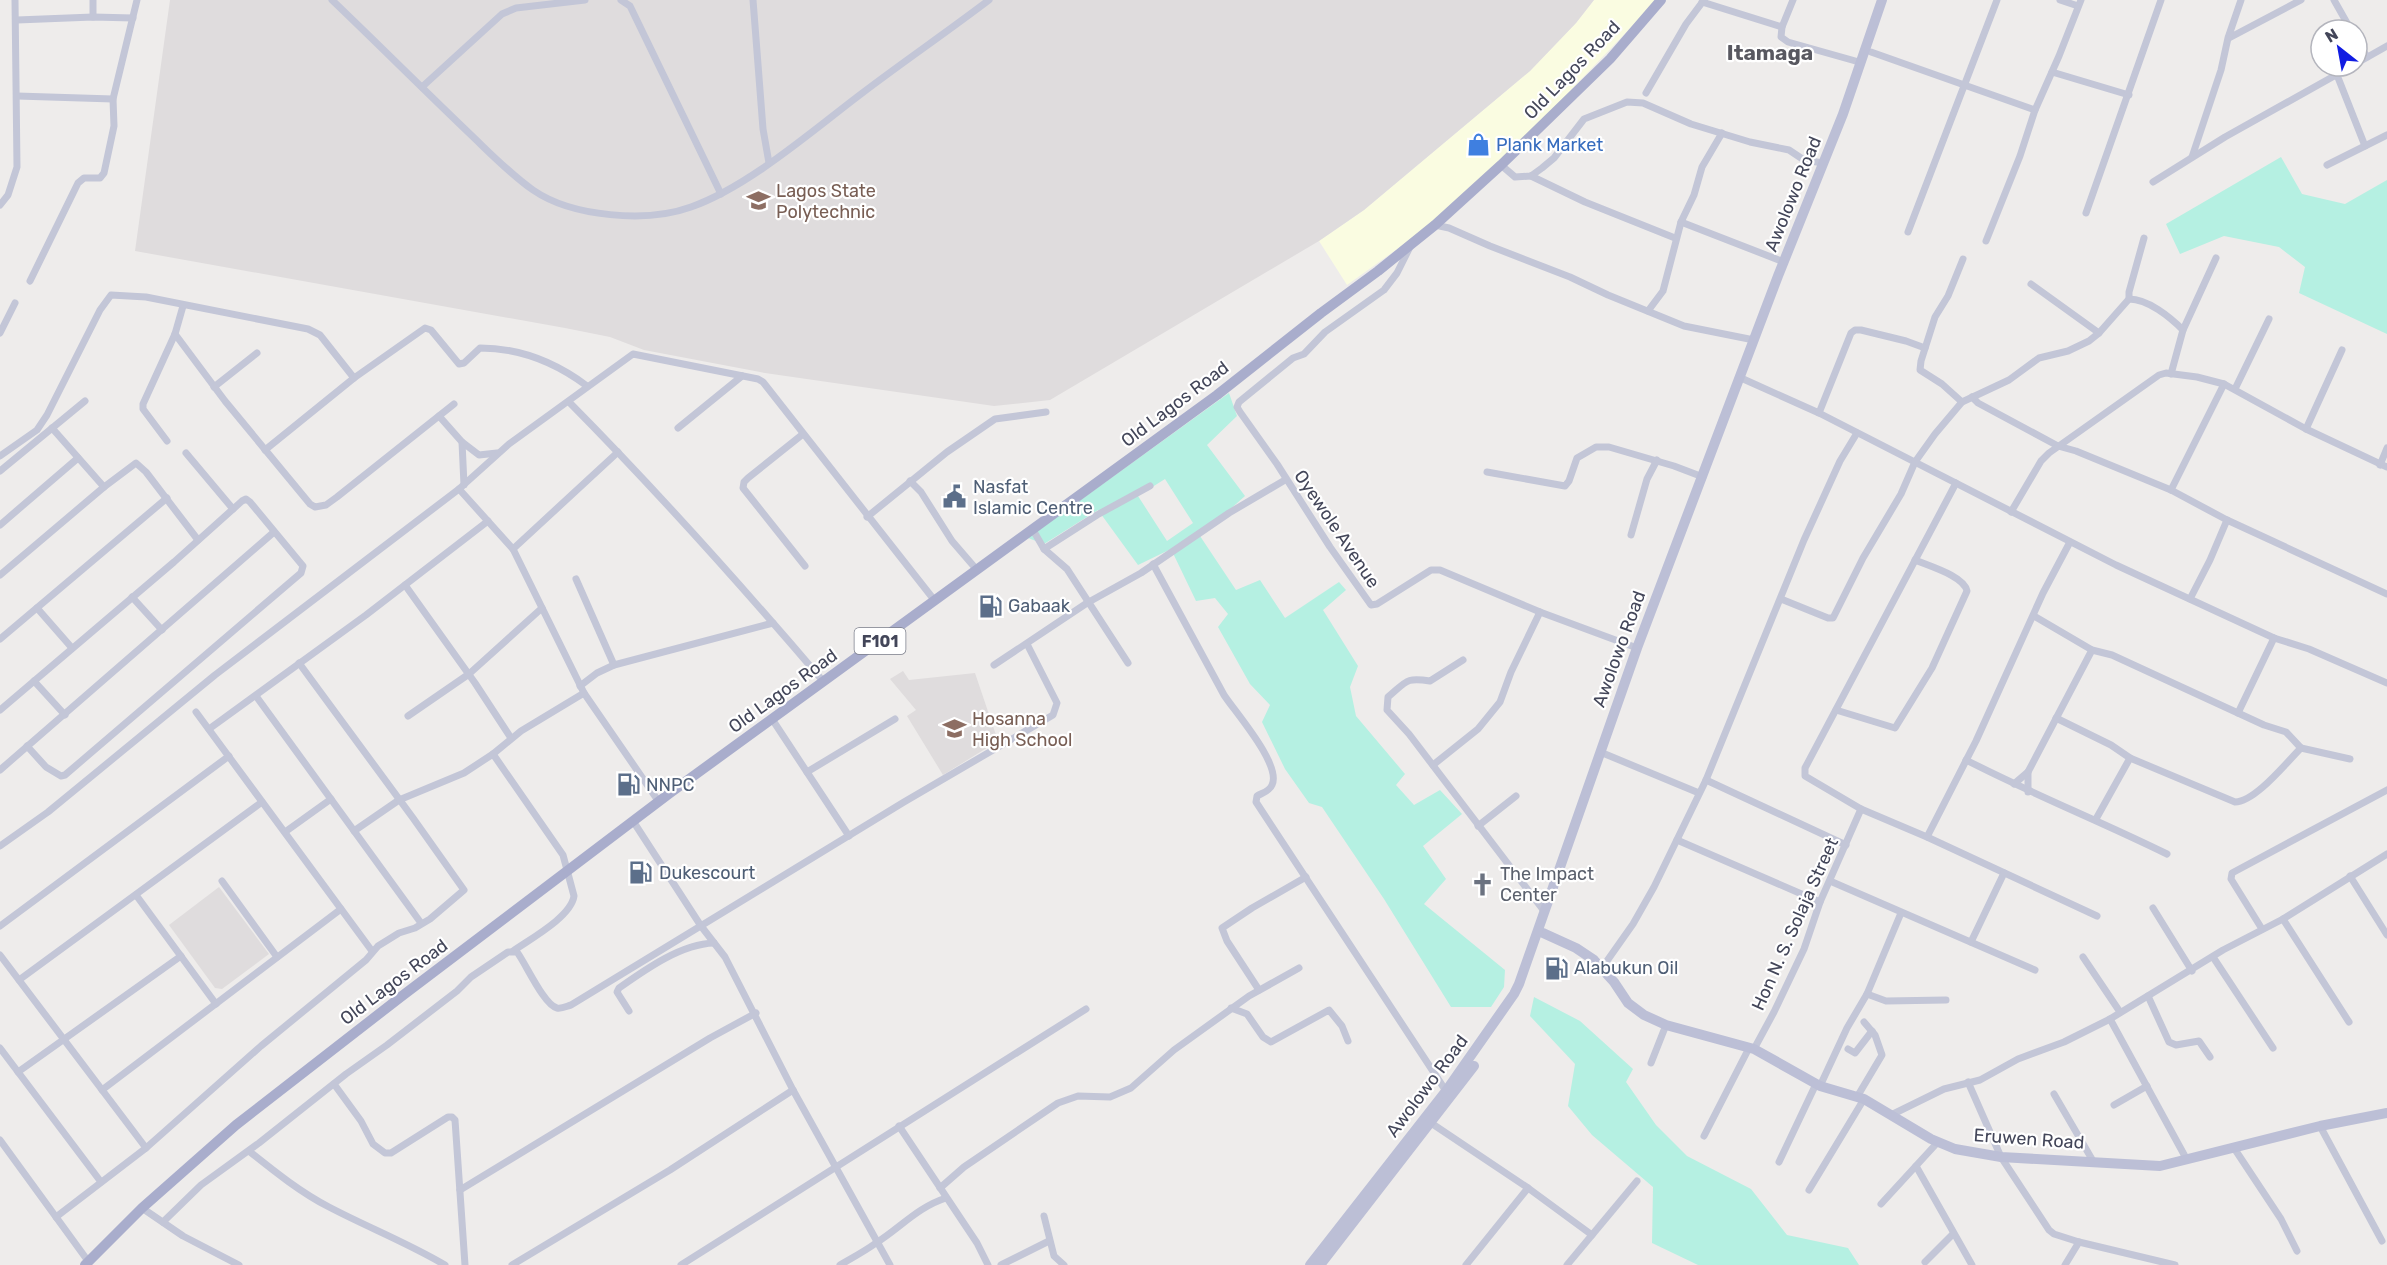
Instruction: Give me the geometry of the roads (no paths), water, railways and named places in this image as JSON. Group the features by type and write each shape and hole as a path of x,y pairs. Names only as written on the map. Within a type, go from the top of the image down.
{"main road":[{"name":"Old Lagos Road","path":"86,1263 142,1208 270,1098 659,801 1217,395 1412,244 1501,165 1610,59 1661,0"},
{"name":"Awolowo Road","path":"1310,1265 1446,1091 1519,990 1544,911 1637,648 1703,477 1744,380 1754,340 1843,114 1882,0"},
{"name":"Awolowo Road","path":"1320,1265 1431,1123 1494,1037 1519,990 1543,933 1605,754 1679,553 1889,0"},
{"name":"Eruwen Road","path":"1543,933 1576,948 1602,968 1628,1003 1644,1015 1666,1024 1751,1048 1818,1085 1860,1098 1937,1143 1955,1149 2001,1157 2160,1166 2320,1126 2387,1113"}],"street":[{"path":"0,205 8,195 17,167 15,0"},
{"path":"93,0 93,17"},
{"path":"30,281 78,183 84,178 97,179 102,176 112,141 113,99 137,0"},
{"path":"332,0 534,191 566,205 615,216 642,216 690,208 722,194 989,0"},
{"path":"422,87 502,14 516,8 585,0"},
{"path":"621,0 630,6 722,194"},
{"path":"753,0 763,129 769,162"},
{"path":"1793,0 1782,27 1781,37 1788,42 1859,62"},
{"path":"1908,232 1997,0"},
{"path":"1986,241 2020,156 2035,110 2079,3 2060,0"},
{"path":"2086,213 2161,0"},
{"path":"2192,157 2222,70 2228,38 2241,0"},
{"path":"2228,38 2301,0"},
{"path":"2334,0 2344,18"},
{"path":"1646,93 1686,24 1703,1 1782,27"},
{"path":"16,20 133,18"},
{"path":"2369,56 2387,46"},
{"path":"1871,52 2035,110"},
{"path":"2052,72 2129,95"},
{"path":"2153,182 2192,157 2332,78"},
{"path":"2338,78 2365,146"},
{"path":"17,96 113,99"},
{"path":"1531,176 1554,158 1584,118 1627,102 1642,103 1690,124 1789,150 1804,160 1823,164"},
{"path":"1648,310 1663,291 1674,254 1675,238 1694,195 1702,167 1722,133"},
{"path":"2327,165 2387,135"},
{"path":"1501,165 1515,177 1531,176 1585,202 1675,238"},
{"path":"1681,222 1784,262"},
{"path":"1435,225 1449,228 1570,277 1608,296 1684,326 1754,340"},
{"path":"1781,599 1833,618 1863,558 1901,494 1915,462 1935,434 1962,402 2009,380 2039,357 2068,351 2089,341 2099,333 2129,299 2144,238"},
{"name":"Oyewole Avenue","path":"1412,244 1397,273 1384,291 1325,332 1314,346 1286,364 1239,402 1238,407 1371,605 1377,604 1431,570 1440,570 1540,612 1637,648"},
{"path":"2171,374 2183,330 2216,258"},
{"path":"1962,402 1942,384 1920,370 1935,317 1948,296 1963,259"},
{"path":"2031,284 2099,333"},
{"path":"0,456 37,430 47,416 100,310 111,295 146,297 183,306 308,328 320,335 354,378"},
{"path":"2129,299 2152,307 2172,319 2183,330"},
{"path":"0,333 15,303"},
{"path":"167,441 143,409 143,404 175,334 183,306"},
{"path":"2235,389 2269,319"},
{"path":"265,450 354,378 425,328 431,330 459,364 464,363 480,348 520,353 540,357 557,365 587,386"},
{"path":"1819,413 1851,333 1855,330 1906,341 1925,348"},
{"path":"175,334 214,387 310,504 320,507 336,497 454,404"},
{"path":"2306,429 2342,350"},
{"path":"214,387 257,353"},
{"path":"0,846 48,812 215,675 461,487 499,452 633,354 758,379 763,382 935,602"},
{"path":"2011,512 2041,461 2058,446 2159,375 2197,377 2224,384 2306,429 2384,466 2387,448"},
{"path":"678,428 742,376"},
{"path":"1744,380 1819,413 2070,542 2190,599 2274,638 2309,649 2387,683"},
{"path":"2171,490 2224,384"},
{"path":"1972,397 1978,403 2058,446 2076,451 2171,490 2227,520 2387,594"},
{"path":"0,471 85,401"},
{"path":"569,402 618,452 823,681"},
{"path":"867,517 910,481 998,417 1046,411"},
{"path":"439,416 462,442 479,455 499,452"},
{"path":"52,428 104,487"},
{"path":"1602,968 1633,924 1654,887 1706,780 1823,496 1857,432"},
{"path":"803,434 748,478 743,488 805,566"},
{"path":"462,442 461,487 513,549 582,690 659,801"},
{"path":"1487,472 1560,487 1565,486 1569,481 1576,458 1602,446 1657,460 1703,477"},
{"path":"513,549 618,452"},
{"path":"186,453 233,508"},
{"path":"0,525 78,458"},
{"path":"1631,535 1647,479 1657,460"},
{"path":"0,575 104,487 136,463 140,464 198,540"},
{"path":"994,665 1087,603 1141,573 1238,507 1285,480"},
{"path":"910,481 921,492 952,541 977,570"},
{"path":"1956,483 1805,768 1805,776 1811,782 1861,809 2097,916"},
{"path":"1044,549 1097,515 1150,486"},
{"path":"1,636 166,498"},
{"path":"0,710 242,501 250,502 303,566 301,573 65,775 55,774 27,746"},
{"path":"2190,599 2227,520"},
{"path":"209,729 488,521"},
{"path":"1033,530 1044,549 1067,569 1128,663"},
{"path":"0,770 274,532"},
{"path":"1927,837 1966,760 2043,593 2070,542"},
{"path":"1836,710 1896,728 1932,668 1967,591 1966,585 1960,579 1915,560"},
{"path":"1153,564 1224,695 1237,715 1254,734 1273,771 1274,779 1269,789 1257,796 1256,802 1446,1091"},
{"path":"576,579 614,665"},
{"path":"405,585 469,674 511,738"},
{"path":"132,597 162,630"},
{"path":"37,608 72,648"},
{"path":"408,716 469,674 542,608"},
{"path":"1433,765 1478,729 1500,702 1510,672 1540,612"},
{"path":"2034,616 2092,650 2112,656 2238,713 2286,732 2301,748 2350,759"},
{"path":"354,831 399,800 464,773 494,754 511,738 582,690 597,673 614,665 773,623"},
{"path":"2238,713 2274,638"},
{"path":"513,951 519,956 551,1004 561,1009 572,1005 1053,715 1057,703 1027,644"},
{"path":"2014,784 2028,772 2092,650"},
{"path":"1463,660 1430,681 1413,678 1408,680 1388,696 1386,704 1394,719 1409,734 1544,911"},
{"path":"56,1217 146,1149 261,1046 366,960 372,951 399,933 415,928 464,890 299,663"},
{"path":"34,681 65,715"},
{"path":"256,696 421,923"},
{"path":"196,712 372,951"},
{"path":"2056,718 2111,745 2130,758 2235,802 2244,802 2301,748"},
{"path":"772,719 849,836"},
{"path":"807,772 895,719"},
{"path":"163,1222 201,1185 249,1151 457,991 471,977 559,919 573,902 573,889 563,855 494,754"},
{"path":"1605,754 1699,793"},
{"path":"0,926 229,756"},
{"path":"2096,819 2130,758"},
{"path":"1966,760 2028,792 2096,819 2167,854"},
{"path":"2028,772 2028,792"},
{"path":"1706,780 1846,845"},
{"path":"2262,929 2231,879 2232,873 2387,790"},
{"path":"1478,826 1516,796"},
{"path":"285,832 331,799"},
{"path":"19,980 262,801"},
{"name":"Hon N. S. Solaja Street","path":"1704,1136 1804,949 1820,902 1861,809"},
{"path":"633,821 701,926 725,957 756,1013 793,1090 890,1265"},
{"path":"1677,840 1820,902"},
{"path":"1892,1115 1944,1089 1980,1080 2018,1059 2064,1042 2110,1019 2213,957 2283,919 2387,854"},
{"path":"1971,942 2004,873"},
{"path":"2350,876 2387,935"},
{"path":"1259,990 1227,941 1222,928 1306,877"},
{"path":"222,880 277,957"},
{"path":"1830,881 2035,970"},
{"path":"136,895 216,1004"},
{"path":"2153,908 2192,971"},
{"path":"102,1090 341,909"},
{"path":"1779,1162 1847,1028 1867,994 1901,913"},
{"path":"2283,919 2349,1022"},
{"path":"629,1011 619,996 619,988 674,953 701,944 714,943"},
{"path":"0,955 146,1149"},
{"path":"18,1072 181,956"},
{"path":"2083,957 2120,1012"},
{"path":"2213,957 2273,1048"},
{"path":"940,1188 964,1167 1058,1103 1078,1096 1110,1097 1131,1088 1174,1050 1231,1008 1299,968"},
{"path":"1867,994 1886,1001 1946,1000"},
{"path":"2148,996 2172,1045 2199,1041 2210,1057"},
{"path":"1231,1008 1248,1014 1263,1036 1271,1042 1329,1010 1342,1026 1348,1041"},
{"path":"681,1265 1086,1010"},
{"path":"460,1190 710,1038 756,1013"},
{"path":"2110,1019 2187,1160"},
{"path":"1809,1190 1882,1055 1880,1044 1864,1022"},
{"path":"1651,1063 1666,1024"},
{"path":"1848,1049 1855,1053 1872,1031"},
{"path":"0,1048 101,1182"},
{"path":"1968,1082 2001,1157 2049,1230 2054,1234 2079,1242 2175,1265"},
{"path":"334,1084 361,1121 373,1144 384,1153 392,1153 448,1117 452,1117 457,1128 465,1265"},
{"path":"2114,1105 2147,1086"},
{"path":"512,1265 661,1176 793,1090"},
{"path":"2054,1094 2093,1161"},
{"path":"1431,1123 1528,1188 1592,1235"},
{"path":"899,1126 977,1243 988,1265"},
{"path":"2320,1126 2382,1241"},
{"path":"0,1140 86,1263"},
{"path":"1881,1204 1937,1143"},
{"path":"2234,1148 2281,1219 2297,1251"},
{"path":"249,1151 282,1177 328,1207 446,1265"},
{"path":"1916,1166 1972,1265"},
{"path":"1567,1265 1637,1181"},
{"path":"1466,1265 1528,1188"},
{"path":"840,1265 877,1243 927,1204 946,1198"},
{"path":"142,1208 183,1236 239,1265"},
{"path":"1044,1216 1054,1256 1064,1265"},
{"path":"1925,1262 1953,1234"},
{"path":"1001,1265 1049,1241"},
{"path":"2065,1265 2079,1242"}],"place":[{"name":"Plank Market","path":"1478,145"},
{"name":"Lagos State Polytechnic","path":"758,201"},
{"name":"Nasfat Islamic Centre","path":"955,497"},
{"name":"Gabaak","path":"990,606"},
{"name":"Hosanna High School","path":"954,729"},
{"name":"NNPC","path":"628,785"},
{"name":"Dukescourt","path":"641,873"},
{"name":"The Impact Center","path":"1482,884"},
{"name":"Alabukun Oil","path":"1556,968"}],"district":[{"name":"Itamaga","path":"1770,53"}]}
